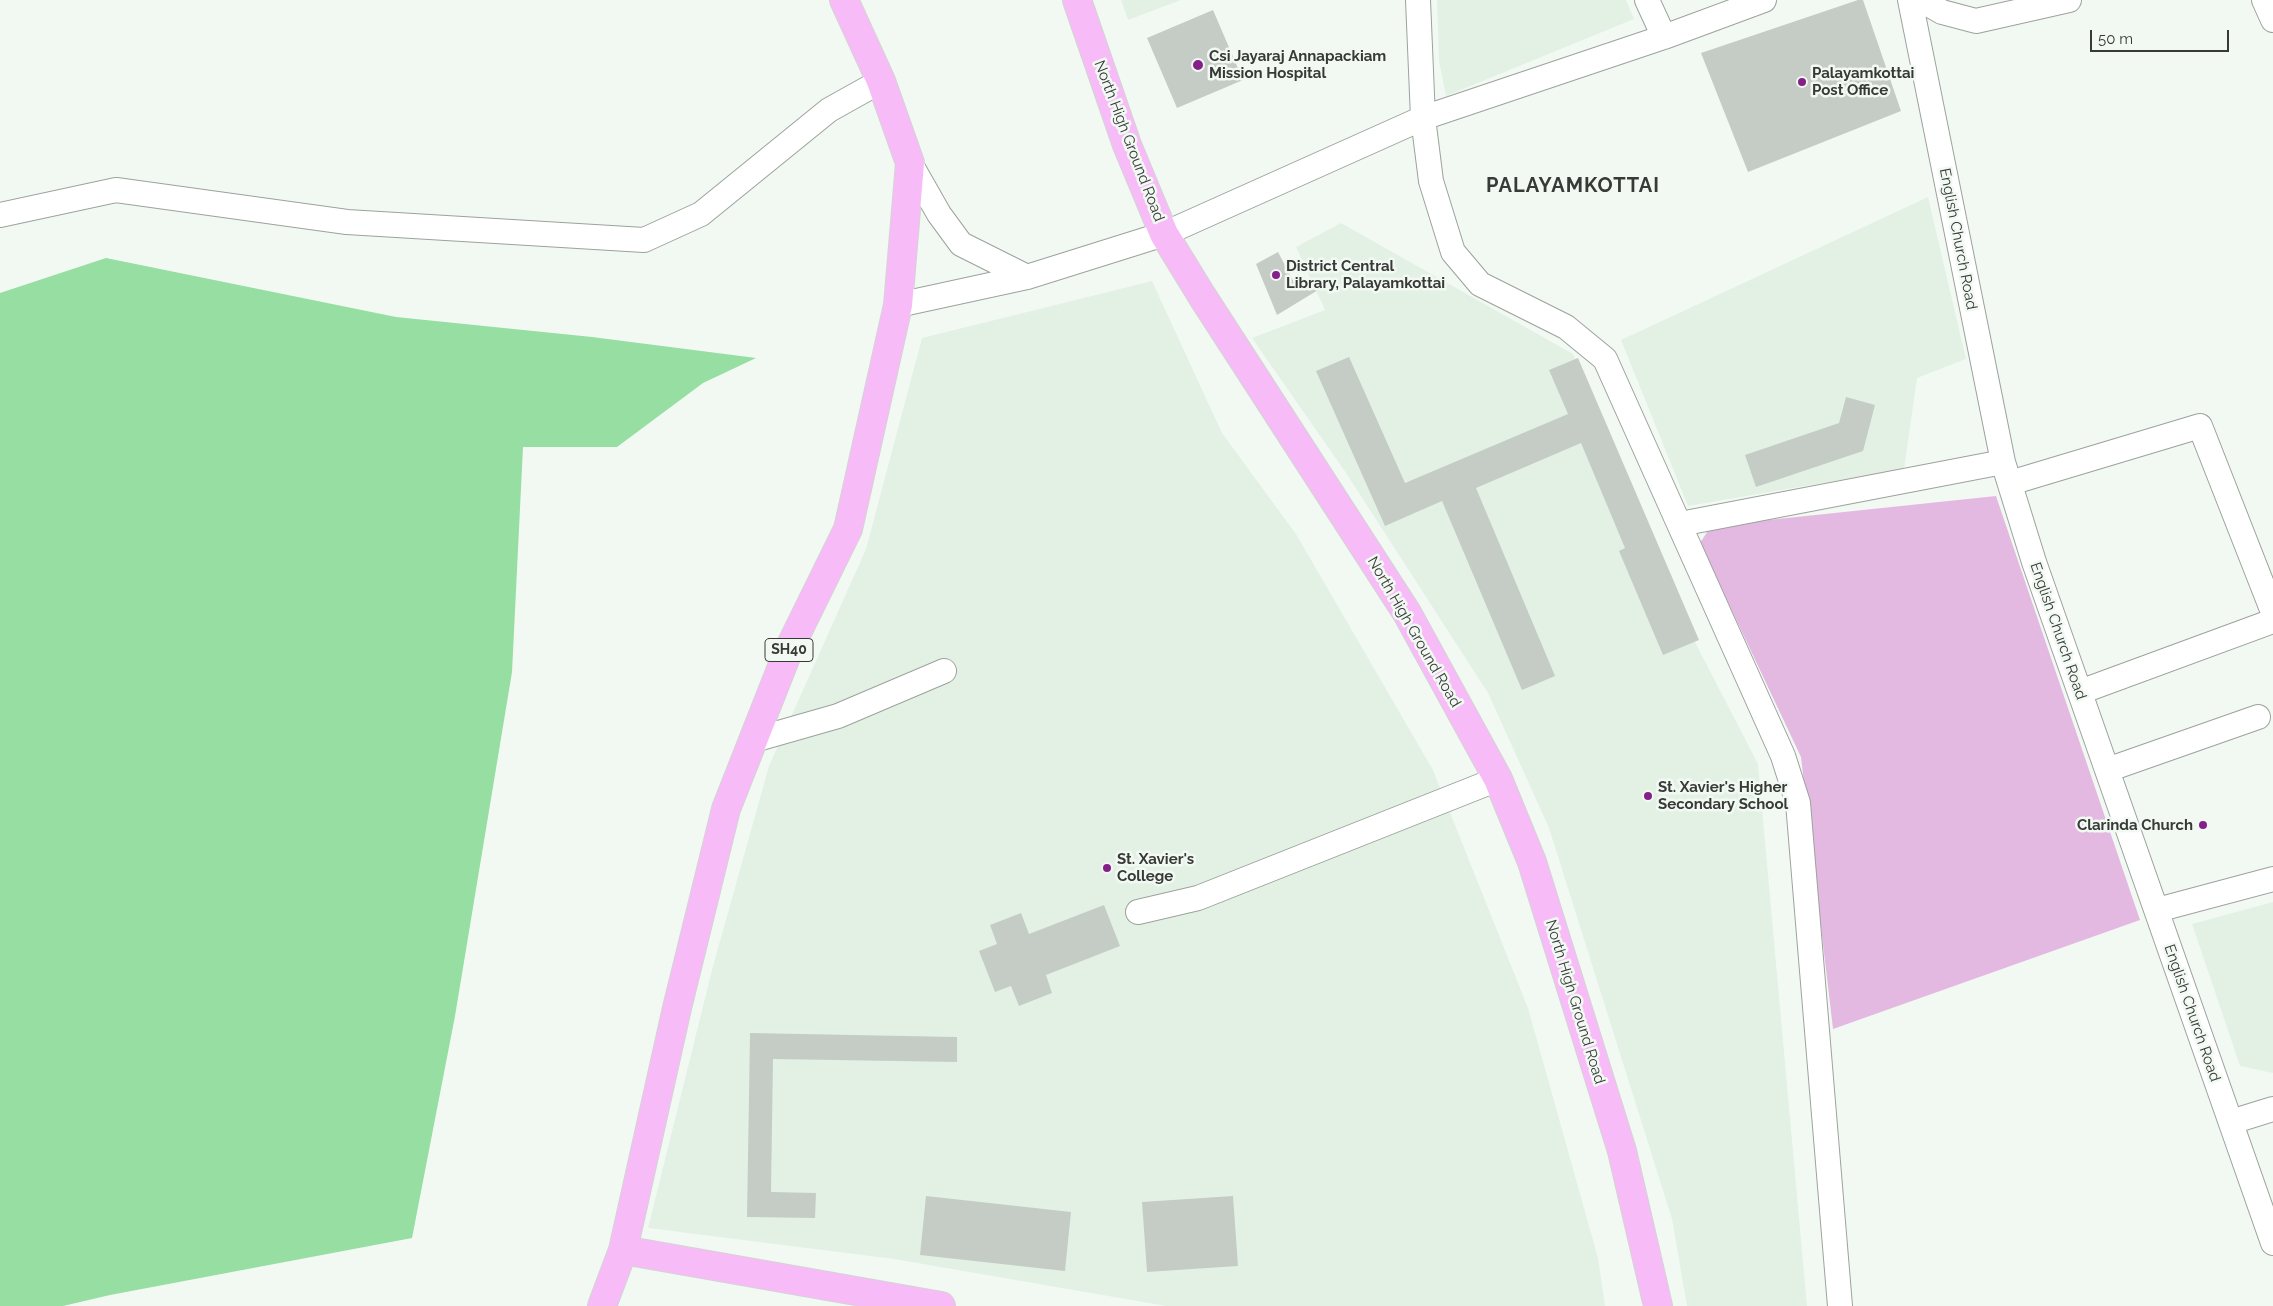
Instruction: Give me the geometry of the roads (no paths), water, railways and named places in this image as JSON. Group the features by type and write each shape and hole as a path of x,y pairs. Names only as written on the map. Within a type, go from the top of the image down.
{"main road":[{"name":"SH40","path":"602,1306 623,1250 677,1008 726,809 789,650 848,529 898,305 910,163 881,81 844,0"},
{"name":"North High Ground Road","path":"1077,0 1127,145 1164,234 1407,613 1498,779 1532,862 1622,1150 1658,1306"},
{"path":"623,1250 941,1306"}],"street":[{"path":"1418,0 1423,118 1431,181 1453,252 1480,284 1566,327 1605,360 1783,756 1798,803 1840,1306"},
{"path":"1647,0 1664,37"},
{"path":"898,305 1027,277 1164,234 1423,118 1664,37 1764,0"},
{"name":"English Church Road","path":"1910,0 2007,473 2034,562 2273,1243"},
{"path":"1921,0 1942,12 1976,21 2069,0"},
{"path":"2264,0 2273,20"},
{"path":"0,215 116,190 347,222 644,240 701,214 829,110 881,81"},
{"path":"910,163 939,214 961,244 1027,277"},
{"path":"1680,524 2007,473 2200,426 2273,612"},
{"path":"2080,692 2273,621"},
{"path":"754,740 838,716 944,671"},
{"path":"2107,770 2258,717"},
{"path":"1138,912 1198,898 1498,779"},
{"path":"2156,910 2273,880"},
{"path":"2231,1122 2273,1109"}],"place":[{"name":"Csi Jayaraj Annapackiam Mission Hospital","path":"1198,65"},
{"name":"Palayamkottai Post Office","path":"1802,82"},
{"name":"District Central Library, Palayamkottai","path":"1276,275"},
{"name":"St. Xavier's Higher Secondary School","path":"1648,796"},
{"name":"Clarinda Church","path":"2203,825"},
{"name":"St. Xavier's College","path":"1107,868"}],"district":[{"name":"PALAYAMKOTTAI","path":"1573,186"}]}
